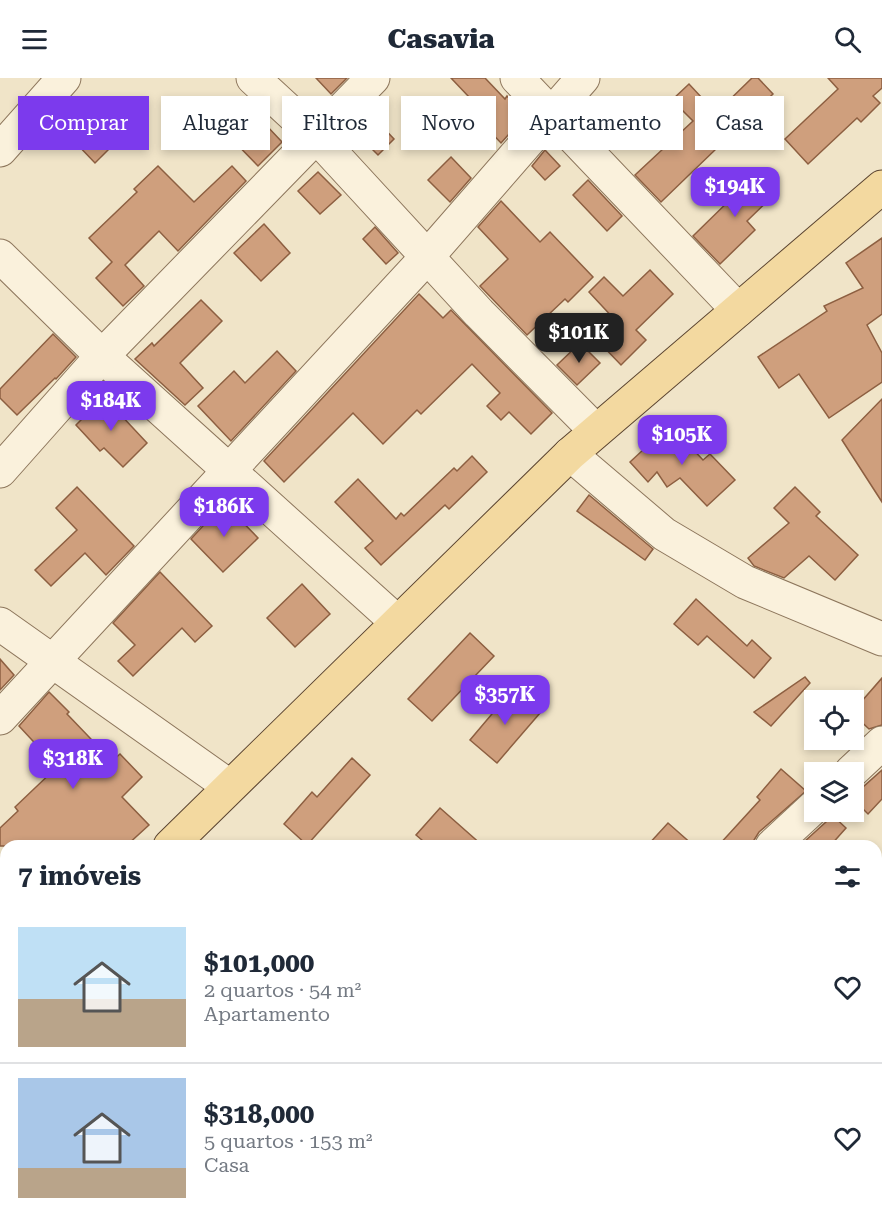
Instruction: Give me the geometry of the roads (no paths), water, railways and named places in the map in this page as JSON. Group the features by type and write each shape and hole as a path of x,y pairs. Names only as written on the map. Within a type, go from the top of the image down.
{"main road":[{"path":"176,840 570,454 882,187"}],"street":[{"path":"0,150 64,78"},
{"path":"252,78 282,106"},
{"path":"356,96 373,78"},
{"path":"517,78 535,96"},
{"path":"568,96 583,78"},
{"path":"0,471 102,356 305,150"},
{"path":"328,150 479,313 596,431"},
{"path":"0,718 427,258 522,150"},
{"path":"586,150 738,310"},
{"path":"0,256 102,356 397,622"},
{"path":"570,454 664,534 745,582 882,639"},
{"path":"0,624 229,786"},
{"path":"862,762 882,743"},
{"path":"778,840 804,816"}]}
